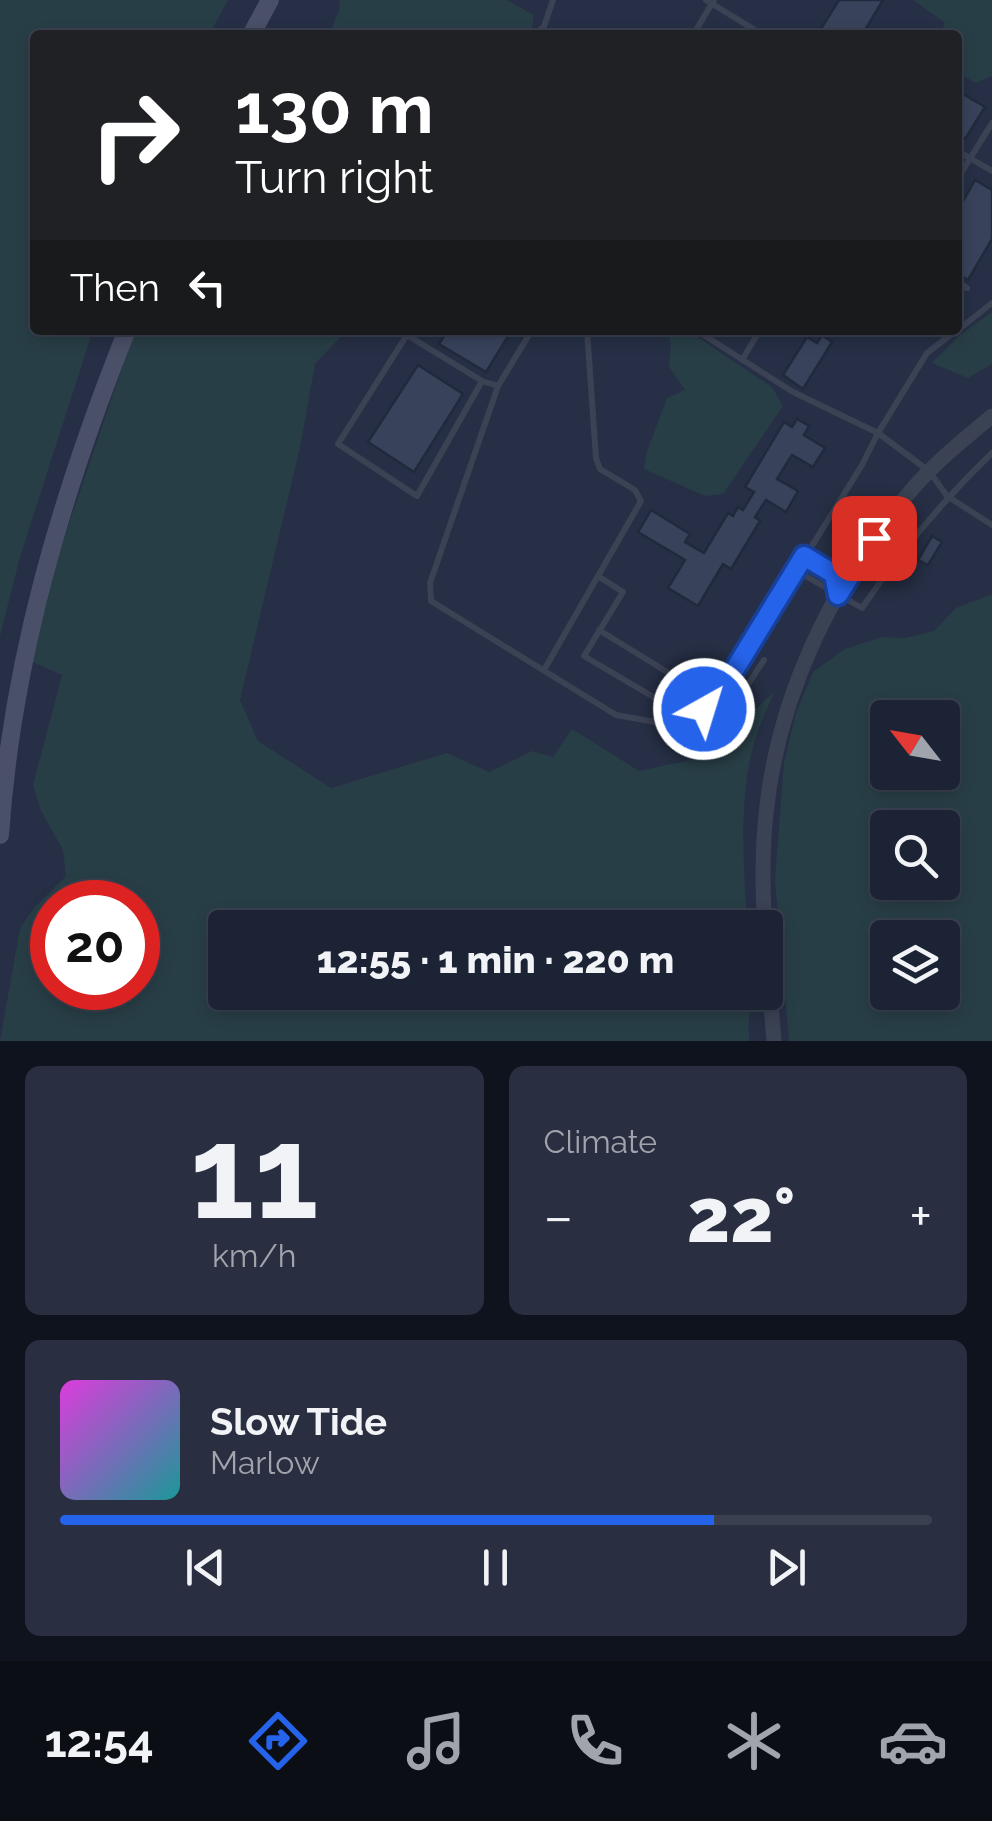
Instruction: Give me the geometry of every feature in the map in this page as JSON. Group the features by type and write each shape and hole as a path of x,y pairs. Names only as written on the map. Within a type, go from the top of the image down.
{"main road":[{"path":"254,30 270,0"},
{"path":"0,835 15,708 52,539 88,429 125,335"}],"street":[{"path":"774,1041 763,876 766,814 784,719 794,690 812,642 874,538 929,471 992,416"}],"lane":[{"path":"542,30 553,0"},
{"path":"696,30 711,1 755,30"},
{"path":"962,171 992,124"},
{"path":"962,153 992,170"},
{"path":"962,285 967,288"},
{"path":"962,326 992,303"},
{"path":"407,335 338,444 417,496 482,381"},
{"path":"413,335 482,381 498,386"},
{"path":"529,335 498,386 430,583 430,601 616,715 672,725 704,709 730,677 928,353 951,335"},
{"path":"544,670 641,501 635,490 600,469 596,458 587,335"},
{"path":"704,335 793,392 878,433 929,471 947,496 992,525"},
{"path":"742,360 757,335"},
{"path":"795,570 862,608 902,550 947,496 992,453"},
{"path":"804,556 834,574 838,595"},
{"path":"598,576 623,592 584,656 660,701 683,696"},
{"path":"600,630 672,675 691,716"},
{"path":"672,725 674,743 698,736 730,713 764,660"},
{"path":"730,677 744,690"}],"shaded area":[{"path":"0,0 228,0 212,30 30,30 30,335 91,335 20,557 0,636"},
{"path":"340,0 507,0 534,15 532,30 331,30"},
{"path":"913,0 992,0 992,76 976,83 962,75 962,30 942,30 945,23"},
{"path":"992,312 992,364 968,378 932,363 962,334"},
{"path":"133,335 342,335 315,364 301,443 240,700 258,741 331,788 447,753 489,772 532,751 553,757 572,729 639,771 705,757 775,691 757,734 747,781 743,830 746,910 208,910 208,1010 750,1010 750,1041 0,1041 20,928 30,914 30,1010 160,1010 160,880 62,880 66,876 63,850 41,811 33,785 62,675 30,661 44,597"},
{"path":"668,335 694,335 772,387 783,406 723,494 705,496 644,469 667,398 685,390 669,367"},
{"path":"992,594 992,1041 789,1041 783,910 778,910 775,880 784,762 796,713 813,672 845,649 882,637 905,638 934,631 956,608"}],"building":[{"path":"839,0 883,0 865,30 820,30"},
{"path":"962,93 985,107 965,139 962,137"},
{"path":"975,180 992,190 992,239 968,280 962,276 962,203"},
{"path":"445,335 509,335 486,372 439,344"},
{"path":"822,335 832,342 803,389 783,375 807,337 817,343"},
{"path":"418,365 463,394 414,472 368,442"},
{"path":"797,419 809,426 804,435 825,448 813,467 792,455 777,479 798,491 786,512 766,500 755,517 760,521 731,569 723,564 698,606 668,588 685,560 638,532 651,510 690,534 685,542 704,553 728,513 733,516 738,507 743,510 754,492 745,487 784,422 792,427"},
{"path":"932,536 942,542 928,565 918,560"}],"route":[{"path":"704,709 730,677 804,556 834,574 838,595 874,538"}]}
